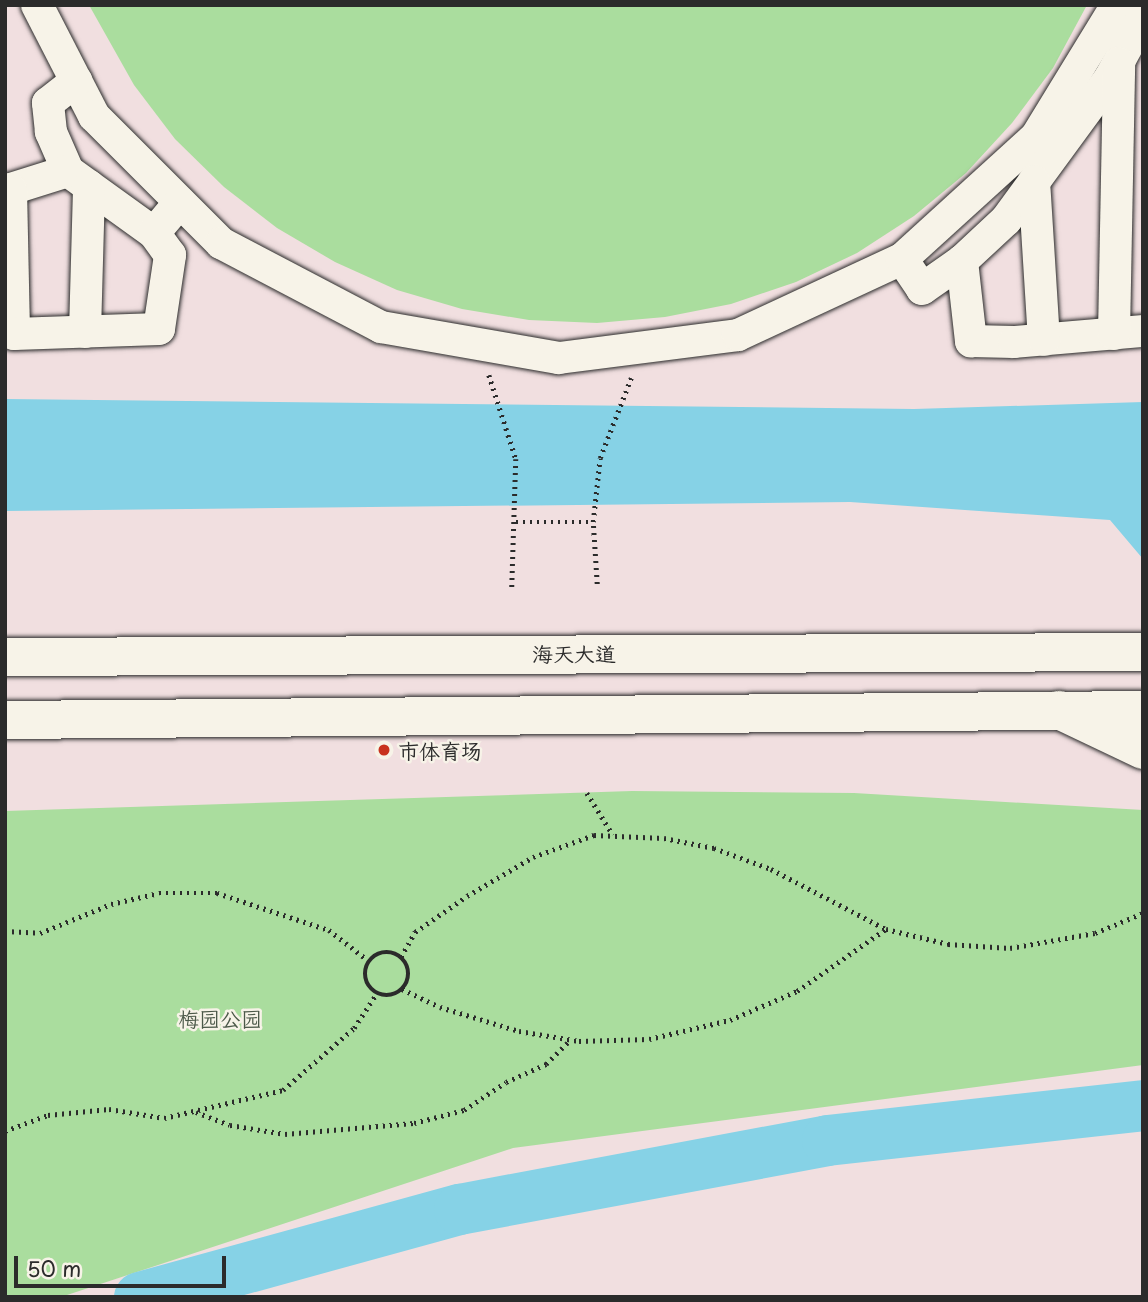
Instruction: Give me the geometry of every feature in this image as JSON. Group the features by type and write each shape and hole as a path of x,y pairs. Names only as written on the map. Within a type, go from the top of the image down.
{"main road":[{"name":"海天大道","path":"5,657 1143,652"},
{"path":"5,720 1143,709"},
{"path":"1059,710 1143,750"}],"street":[{"path":"37,5 94,116 221,243 381,327 559,358 738,335 902,259 1036,137 1117,5"},
{"path":"902,259 922,289 962,261 1006,220 1119,61 1143,17"},
{"path":"962,261 971,341 1044,340 1128,333 1119,61"},
{"path":"76,81 48,103 51,132 79,179 155,233 170,255 159,330 14,334 11,189 79,179"},
{"path":"79,179 85,332"},
{"path":"1034,181 1044,340"},
{"path":"155,233 180,202"}],"path":[{"path":"500,402 516,459 512,587"},
{"path":"597,584 593,522 600,458 617,406"},
{"path":"516,522 593,522"},
{"path":"587,793 614,836"},
{"path":"401,957 415,932 533,857 594,835 664,838 714,848 771,869 886,929 948,944 1010,948 1095,933 1143,913"},
{"path":"5,931 40,933 111,904 159,892 216,892 328,930 369,961"},
{"path":"402,989 440,1007 519,1031 571,1039 649,1039 730,1020 797,991 886,929"},
{"path":"380,953 401,957 408,969 402,989 391,995 377,993 366,983 369,961 380,953"},
{"path":"5,1131 60,1114 109,1109 164,1118 283,1090 354,1028 377,993"},
{"path":"195,1112 230,1125 285,1134 414,1123 464,1110 506,1082 546,1064 571,1039"}],"green space":[{"path":"89,5 1087,5 1053,68 1012,123 966,173 914,216 857,253 796,282 731,304 665,317 597,323 529,320 462,309 397,290 335,262 277,228 224,187 175,139 134,85"},
{"name":"梅园公园","path":"632,791 854,793 1143,810 1143,1065 513,1148 61,1297 5,1297 5,811"}],"water":[{"path":"5,399 914,409 1143,402 1143,559 1110,520 850,502 5,511"}],"waterway":[{"path":"139,1297 459,1209 827,1140 1143,1105"}],"place":[{"name":"市体育场","path":"384,750"}]}
